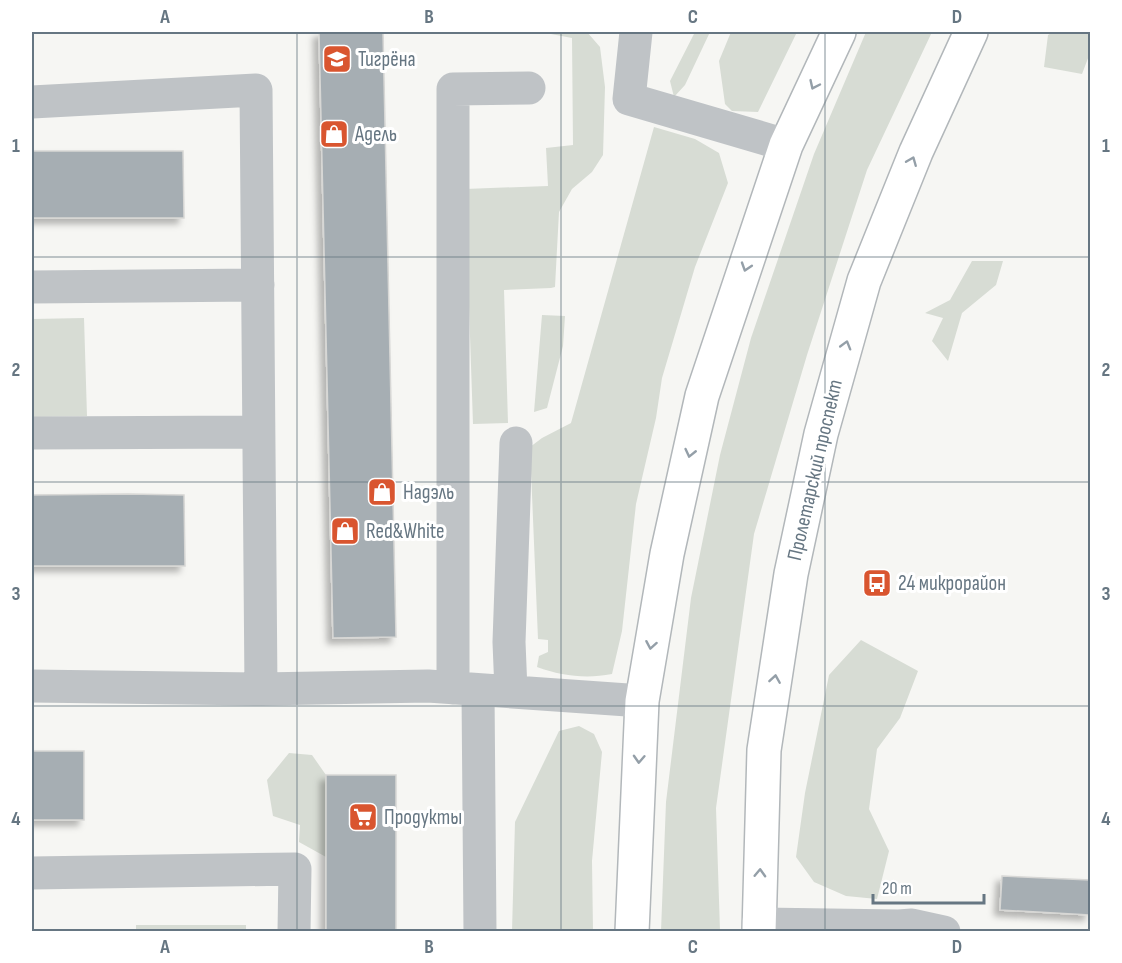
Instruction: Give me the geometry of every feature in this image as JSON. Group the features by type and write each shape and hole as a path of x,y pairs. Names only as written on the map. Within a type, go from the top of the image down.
{"main road":[{"path":"632,932 642,701 667,554 702,396 786,146 839,32"},
{"name":"Пролетарский проспект","path":"759,928 764,750 791,574 821,434 864,281 916,152 971,32"}],"lane":[{"path":"636,32 629,99 786,146"},
{"path":"480,932 465,689 453,89 529,88"},
{"path":"32,102 256,90 261,689"},
{"path":"32,287 258,285"},
{"path":"32,433 258,432"},
{"path":"511,691 509,642 516,443"},
{"path":"32,686 261,689 428,686 642,701"},
{"path":"32,873 294,869 294,932"},
{"path":"759,928 912,925 944,932"}],"shaded area":[{"path":"551,32 587,32 600,47 605,87 603,155 592,172 572,189 559,212 555,287 504,290 508,423 473,424 465,189 548,186 546,148 573,145 572,38 551,34"},
{"path":"695,32 710,32 685,85 674,97 670,81"},
{"path":"731,32 797,32 758,112 732,111 725,104 719,61"},
{"path":"866,32 932,32 867,170 807,355 754,534 716,808 720,931 661,931 666,802 691,598 720,455 751,338 814,154"},
{"path":"1053,32 1090,32 1090,53 1082,74 1044,67 1048,35"},
{"path":"654,127 695,139 719,153 728,183 695,267 662,378 656,418 636,504 622,631 612,674 583,676 556,673 537,667 539,656 548,652 548,640 538,639 530,447 571,423"},
{"path":"972,261 1003,261 996,285 962,313 948,361 932,341 943,318 925,313 950,300"},
{"path":"542,315 565,316 563,346 547,408 534,412"},
{"path":"84,318 87,416 32,417 32,319"},
{"path":"861,640 918,671 900,718 877,749 869,809 889,851 877,899 846,896 814,882 796,857 805,793 829,675"},
{"path":"579,726 594,734 602,752 592,861 593,931 512,931 515,822 559,731"},
{"path":"289,753 312,755 326,775 326,857 299,842 300,825 273,816 267,780"},
{"path":"136,925 246,925 246,931 136,931"}],"building":[{"path":"319,32 383,32 396,637 333,638"},
{"path":"32,151 183,151 184,218 32,218"},
{"path":"32,495 184,495 185,566 32,566"},
{"path":"32,751 84,751 84,820 32,820"},
{"path":"326,775 396,775 396,932 326,932"},
{"path":"1002,876 1090,880 1090,915 1000,910"}],"place":[{"name":"Тигрёна","path":"337,59"},
{"name":"Адель","path":"334,134"},
{"name":"Надэль","path":"382,492"},
{"name":"Red&White","path":"345,531"},
{"name":"24 микрорайон","path":"877,583"},
{"name":"Продукты","path":"363,817"}]}
